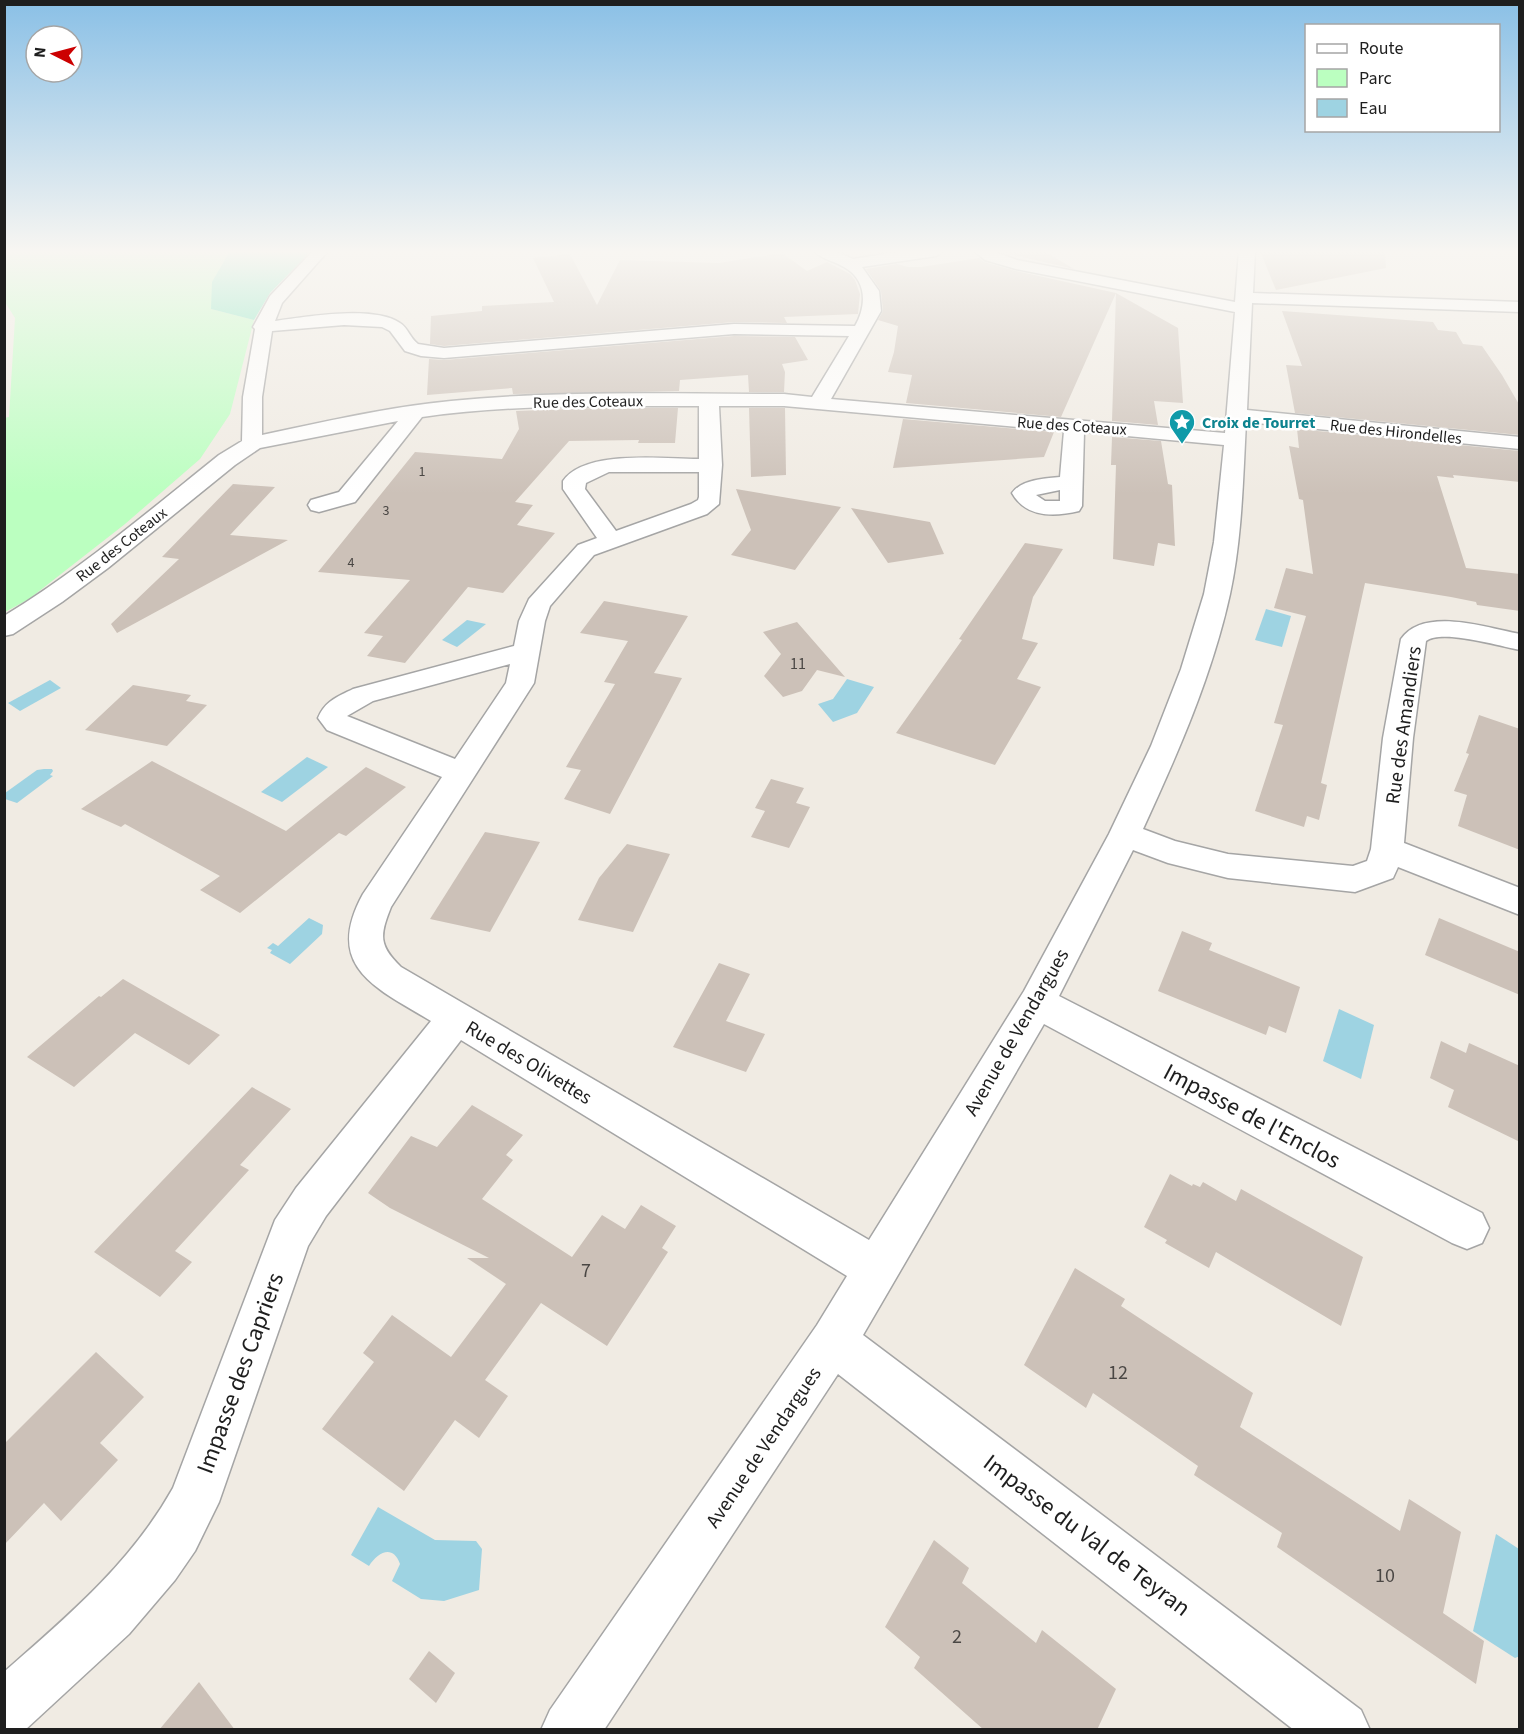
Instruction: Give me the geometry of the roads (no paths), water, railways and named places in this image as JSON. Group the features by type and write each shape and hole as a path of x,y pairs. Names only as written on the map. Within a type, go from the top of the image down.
{"street":[{"path":"253,443 249,425 261,332"},
{"path":"401,332 407,345 444,352 697,332"},
{"path":"818,404 859,332"},
{"name":"Avenue de Vendargues","path":"570,1730 833,1341 1037,1002 1125,834 1166,746 1196,669 1217,594 1226,542 1232,485 1242,332"},
{"name":"Rue des Coteaux","path":"4,628 99,563 227,460 253,443 335,425 416,412 496,404 709,399 784,400 1176,433 1235,428"},
{"name":"Rue des Olivettes","path":"709,399 711,465 708,504 586,550 538,604 532,621 520,683 375,903 366,926 365,945 372,963 388,977 877,1269"},
{"path":"319,505 347,497 416,412"},
{"path":"1071,483 1074,426"},
{"name":"Rue des Hirondelles","path":"1235,428 1520,443"},
{"path":"610,540 574,489 574,481 578,478 600,466 711,465"},
{"name":"Rue des Amandiers","path":"1125,834 1168,851 1228,866 1327,878 1355,879 1381,869 1387,849 1398,738 1412,643 1416,635 1425,631 1453,632 1520,642"},
{"path":"461,773 337,723 332,718 335,711 363,695 527,651"},
{"path":"1387,849 1520,902"},
{"name":"Impasse de l'Enclos","path":"1037,1002 1467,1228"},
{"name":"Impasse des Capriers","path":"4,1710 129,1596 181,1528 193,1502 290,1235 311,1202 455,1019"},
{"name":"Impasse du Val de Teyran","path":"833,1341 1341,1730"}],"water":[{"path":"1266,609 1291,616 1282,647 1255,640"},
{"path":"467,620 486,624 457,647 442,640"},
{"path":"847,679 874,687 857,713 833,722 818,704 833,699"},
{"path":"50,680 61,688 20,711 8,703"},
{"path":"307,757 328,767 282,802 261,792"},
{"path":"52,769 50,775 53,776 17,803 5,799 5,793 37,770"},
{"path":"309,918 323,925 322,934 290,964 270,953 272,950 267,948 273,943 278,946"},
{"path":"1339,1009 1374,1025 1361,1079 1323,1061"},
{"path":"378,1507 435,1540 476,1541 482,1549 479,1590 444,1601 421,1599 392,1581 400,1564 393,1554 385,1552 381,1554 369,1566 351,1555"},
{"path":"1496,1534 1519,1549 1520,1656 1515,1658 1473,1631"}],"place":[{"name":"Croix de Tourret","path":"1182,445"}]}
